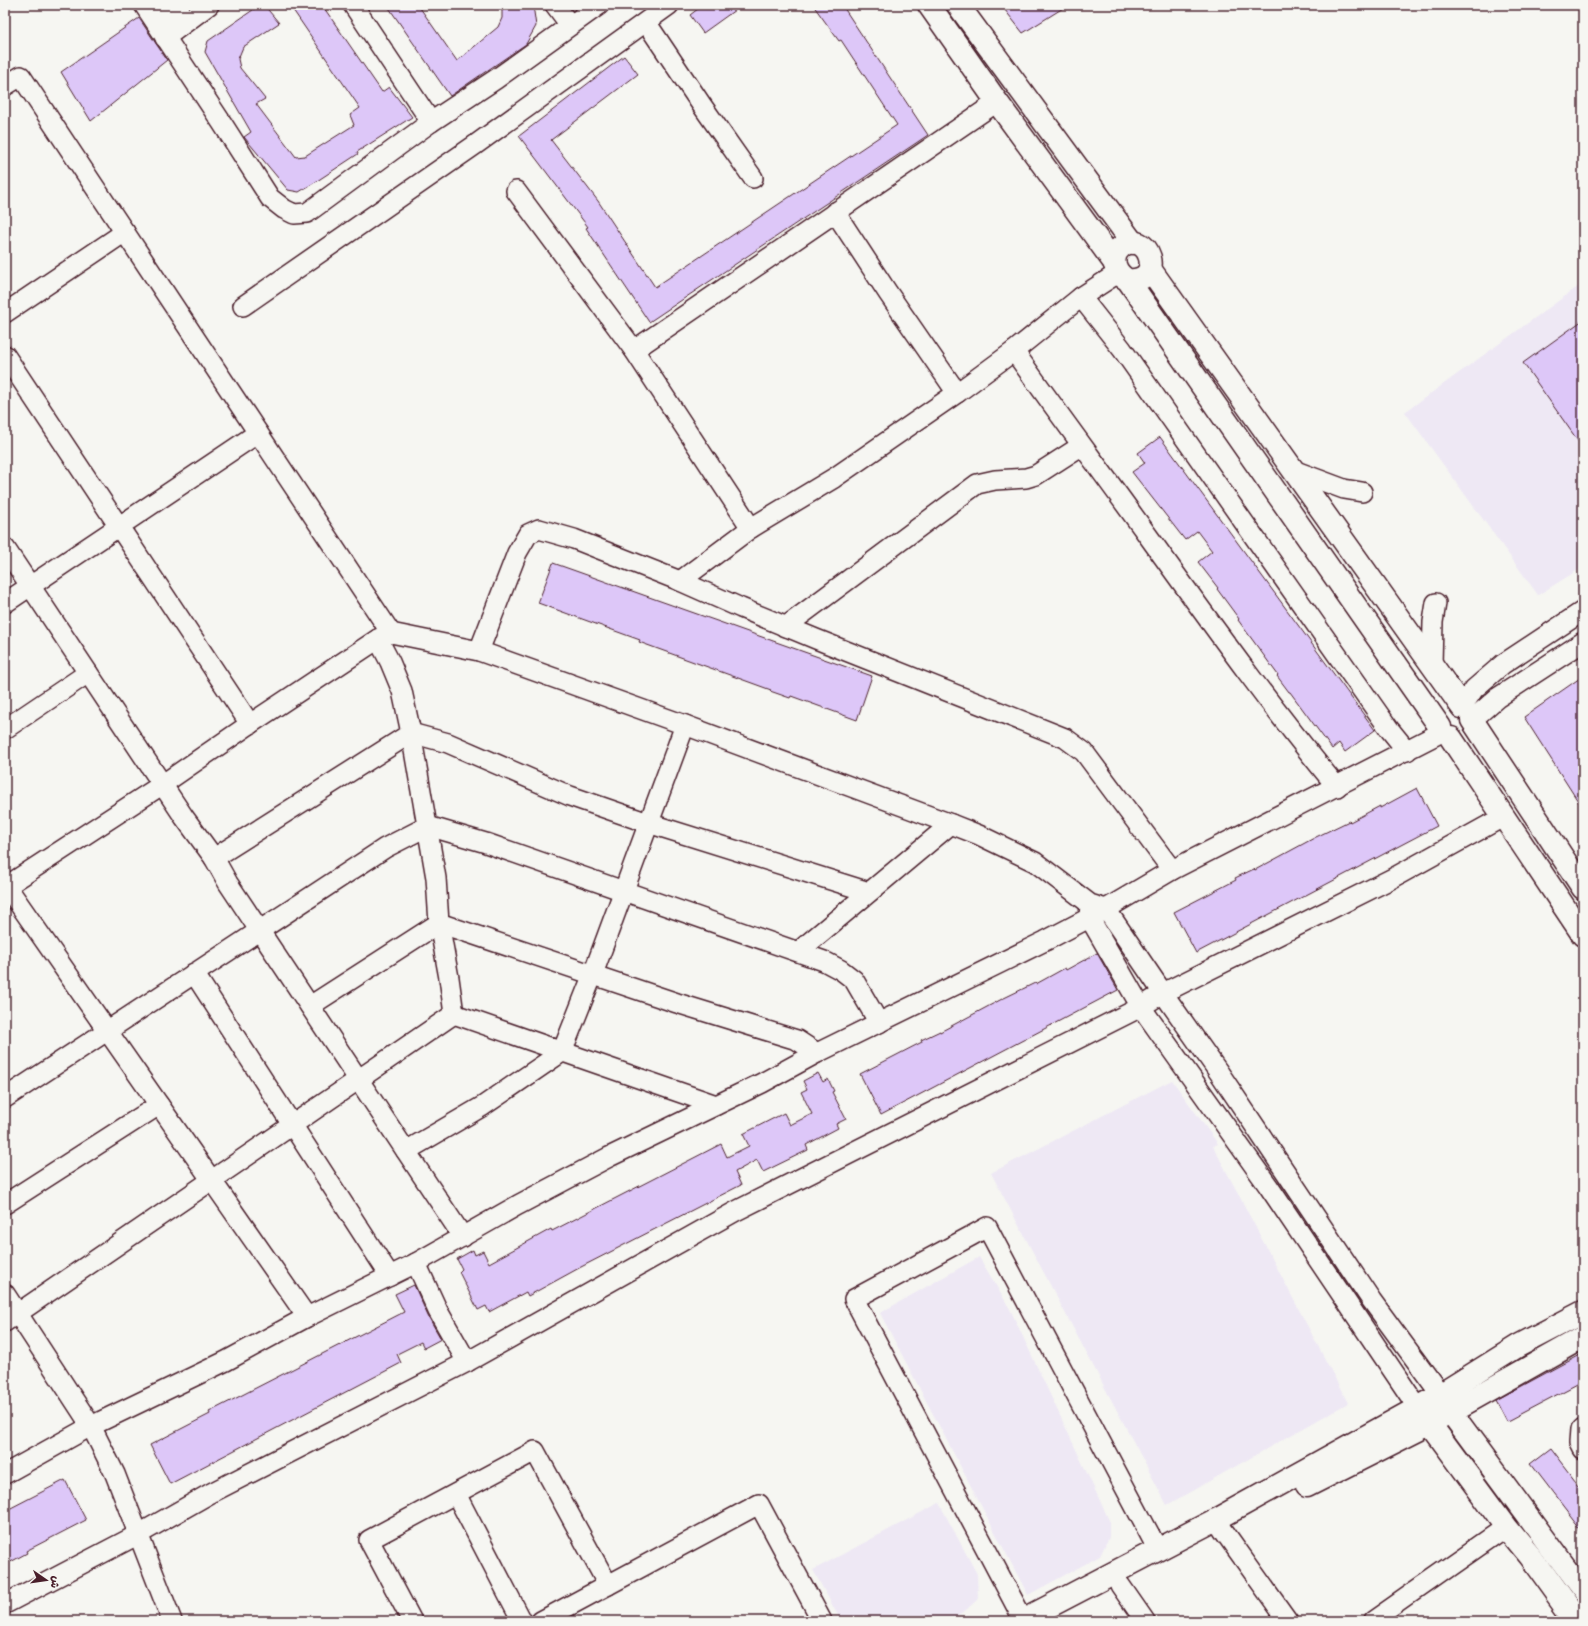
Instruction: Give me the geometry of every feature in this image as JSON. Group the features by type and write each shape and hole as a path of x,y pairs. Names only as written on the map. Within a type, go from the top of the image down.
{"main road":[{"path":"929,5 997,102 1120,271 1542,872 1583,935"},
{"path":"958,5 1133,243"},
{"path":"1120,271 1118,251 1127,244 1133,243 1144,247 1148,251 1151,257 1150,269 1467,714 1583,888"},
{"path":"1120,271 1135,280 1141,278 1150,269"},
{"path":"1444,733 1456,739 1466,735 1471,725 1467,714"},
{"path":"1446,1403 1518,1346 1583,1312"},
{"path":"1023,1621 1158,1550 1220,1524 1446,1403 1583,1337"},
{"path":"1446,1403 1583,1591"},
{"path":"1424,1416 1452,1456 1530,1556 1577,1621"},
{"path":"1054,1621 1172,1558 1220,1524"}],"street":[{"path":"144,5 270,198 284,210 294,214 307,213 431,122 496,79 599,5"},
{"path":"156,22 180,5"},
{"path":"165,38 209,5"},
{"path":"353,5 431,122"},
{"path":"555,5 570,26"},
{"path":"243,306 476,145 669,5"},
{"path":"646,22 752,178"},
{"path":"5,86 21,76 258,433 384,636 390,662 402,691 411,733 436,878 439,923 454,1014"},
{"path":"634,350 997,102"},
{"path":"516,191 634,350 751,528"},
{"path":"835,212 888,293 957,393"},
{"path":"5,313 125,232"},
{"path":"680,581 751,528 834,478 957,393 1014,351 1081,297 1120,271"},
{"path":"1081,297 1131,361 1390,730 1407,750"},
{"path":"1014,351 1259,690 1337,787"},
{"path":"5,355 250,724"},
{"path":"5,603 258,433"},
{"path":"786,626 977,484 995,480 1026,478 1036,475 1082,446"},
{"path":"1293,470 1344,489 1362,492"},
{"path":"479,651 517,553 528,534 539,530 574,539 1065,738 1084,752 1172,870"},
{"path":"5,548 214,858 228,883 463,1237"},
{"path":"1432,665 1433,622 1436,603"},
{"path":"1467,714 1474,689 1503,664 1583,611"},
{"path":"307,1317 6,886 163,784 250,724 384,636 479,651 685,725 951,824 979,835 1034,862 1095,910 1163,993 1220,1074 1372,1301 1446,1403"},
{"path":"1467,714 1497,698 1583,642"},
{"path":"5,729 88,673"},
{"path":"406,1151 483,1106 562,1052 685,725"},
{"path":"214,858 411,733 448,743 570,796 648,824 869,892"},
{"path":"5,1474 91,1426 226,1361 307,1317 416,1263 518,1205 609,1157 762,1083 817,1053 1045,941 1095,910 1407,750 1444,733"},
{"path":"5,1604 139,1534 211,1494 467,1362 736,1211 1141,1007 1163,993 1391,879 1503,818"},
{"path":"799,951 951,824"},
{"path":"5,1098 385,848 428,826 486,843 623,892 799,951 824,961 841,970 854,980 879,1023"},
{"path":"1095,910 1141,1007 1269,1187 1424,1416"},
{"path":"439,923 677,1003 797,1040 817,1053"},
{"path":"310,1006 439,923"},
{"path":"194,973 390,1276"},
{"path":"454,1014 716,1105"},
{"path":"12,1318 454,1014"},
{"path":"5,1204 159,1105"},
{"path":"1023,1621 854,1299 987,1227 1158,1550"},
{"path":"416,1263 438,1311 467,1362"},
{"path":"5,1294 12,1318 91,1426 115,1474 172,1621"},
{"path":"1583,1428 1581,1430 1580,1443 1583,1449"},
{"path":"412,1621 369,1540 535,1451 608,1585"},
{"path":"456,1494 522,1621"},
{"path":"541,1621 759,1504 822,1621"},
{"path":"1220,1524 1288,1621"},
{"path":"1372,1621 1506,1527"},
{"path":"1120,1585 1145,1621"}],"shaded area":[{"path":"1583,283 1583,567 1538,595 1405,412"},
{"path":"1172,1080 1218,1144 1213,1146 1348,1403 1167,1505 991,1173"},
{"path":"979,1257 1010,1309 1109,1520 1109,1537 1100,1556 1028,1595 880,1313"},
{"path":"939,1503 977,1574 978,1599 966,1610 948,1621 841,1621 813,1570"}],"building":[{"path":"260,5 264,5 279,23 243,47 238,59 240,68 265,99 256,104 296,157 305,156 354,125 350,115 360,108 293,10 301,5 322,5 382,92 389,87 412,117 357,152 358,154 299,192 288,190 244,137 251,132 205,52 208,41"},
{"path":"387,5 418,5 457,61 498,27 502,18 502,5 531,5 534,12 536,26 526,44 450,96"},
{"path":"703,5 742,5 703,33 690,15"},
{"path":"813,5 842,5 928,135 649,322 586,228 588,227 519,136 624,56 638,74 551,140 598,201 655,287 897,125 841,40 839,41"},
{"path":"1001,5 1068,5 1023,33"},
{"path":"139,18 167,60 91,121 61,72"},
{"path":"1583,320 1583,448 1523,363"},
{"path":"1160,437 1375,730 1345,752 1339,743 1332,749 1277,676 1278,675 1217,589 1218,588 1198,562 1212,551 1197,531 1185,540 1132,472 1145,463 1138,453"},
{"path":"553,563 872,676 857,720 791,696 790,698 770,691 771,690 639,642 640,640 538,603"},
{"path":"1583,676 1583,809 1524,717"},
{"path":"1417,788 1437,826 1196,953 1174,912 1236,880 1235,878 1254,869 1255,870 1316,837 1349,821 1350,822 1380,806 1380,808"},
{"path":"1097,953 1118,990 881,1115 860,1074 922,1042 921,1040 940,1032 1002,999 1035,983 1036,984 1065,968 1066,970"},
{"path":"818,1073 823,1082 828,1079 834,1091 832,1092 846,1119 836,1124 838,1128 806,1145 808,1150 763,1172 757,1160 735,1172 741,1185 581,1267 528,1296 526,1292 489,1312 486,1306 478,1310 459,1272 462,1269 457,1259 473,1250 475,1255 483,1251 489,1263 551,1229 552,1231 721,1144 727,1157 749,1146 743,1134 784,1113 790,1125 812,1114 801,1092 807,1089 803,1081"},
{"path":"414,1285 428,1316 441,1339 424,1348 421,1342 397,1354 401,1363 170,1484 150,1445 210,1414 209,1412 404,1312 395,1294"},
{"path":"1583,1353 1583,1381 1507,1421 1496,1400"},
{"path":"1551,1448 1583,1490 1583,1533 1530,1464"},
{"path":"65,1480 86,1520 26,1551 27,1553 5,1565 5,1511"}]}
